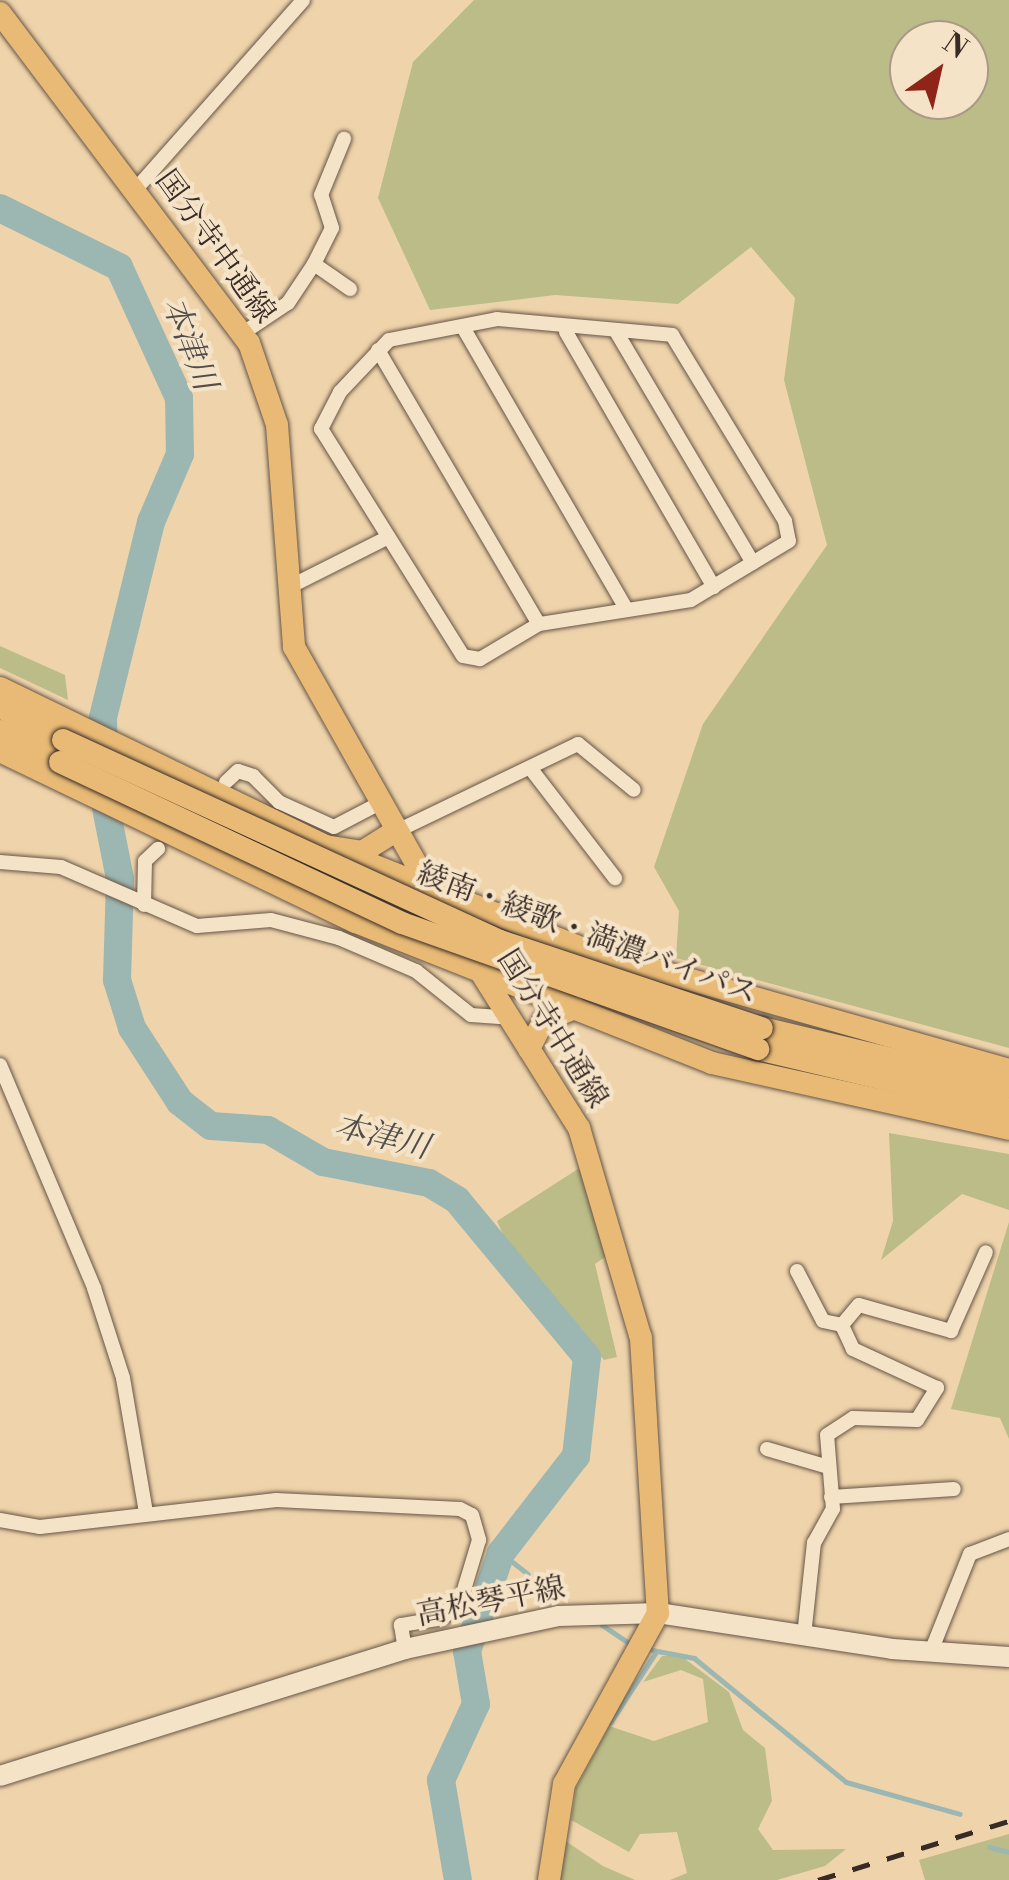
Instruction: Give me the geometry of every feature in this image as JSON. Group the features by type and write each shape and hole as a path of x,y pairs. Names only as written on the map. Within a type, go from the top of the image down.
{"main road":[{"name":"国分寺中通線","path":"0,13 242,333 277,425 284,590 303,673 394,832 579,1128 634,1308 658,1613"},
{"path":"0,688 62,751 148,827 481,971 789,1086 1009,1129"},
{"name":"綾南・綾歌・満濃バイパス","path":"0,708 62,751 402,923 760,1038 1009,1109"},
{"name":"綾南・綾歌・満濃バイパス","path":"0,731 62,751"},
{"path":"0,752 62,751 155,765 434,896 862,1035 1009,1070"},
{"path":"326,846 362,852 394,832"},
{"path":"529,1049 543,1021 576,1008"},
{"name":"綾南・綾歌・満濃バイパス","path":"760,1038 1009,1087"},
{"path":"549,1880 564,1784 658,1613"},
{"name":"高松琴平線","path":"0,1776 405,1649 492,1627 658,1613 930,1654 1009,1657"}],"street":[{"path":"136,189 303,0"},
{"path":"242,333 288,304 314,264 332,228 322,195 344,139"},
{"path":"314,264 350,289"},
{"path":"497,319 566,332 672,335 786,521 789,542 691,600 625,607 539,624 480,659 464,656 384,540 321,429 378,350 404,334 464,329 497,319"},
{"path":"464,329 625,607"},
{"path":"566,332 714,587"},
{"path":"616,333 753,563"},
{"path":"378,350 539,624"},
{"path":"284,590 384,540"},
{"path":"394,832 578,744 634,790"},
{"path":"531,769 615,878"},
{"path":"226,782 238,770 253,776 279,802 334,827 378,804"},
{"path":"139,903 145,861 158,849"},
{"path":"0,862 39,860 198,926 270,920 339,938 416,971 471,1015 510,1018"},
{"path":"0,1066 94,1288 123,1378 146,1514"},
{"path":"842,1326 859,1305 951,1331 986,1252"},
{"path":"797,1271 824,1321 842,1326 854,1350 937,1388 917,1420 853,1418 827,1435 832,1497 814,1543 804,1636"},
{"path":"767,1450 828,1466"},
{"path":"832,1497 954,1489"},
{"path":"0,1520 40,1527 324,1499 472,1515 480,1540 460,1602 443,1618 401,1625 405,1649"},
{"path":"930,1654 970,1554 1009,1539"}],"green space":[{"path":"474,0 1009,0 1009,1048 676,958 679,911 654,867 703,724 827,545 784,380 795,298 751,247 678,304 555,295 430,310 378,198 413,62"},
{"path":"0,646 65,675 68,700 0,668"},
{"path":"889,1133 1009,1154 1009,1210 962,1194 881,1260 893,1221"},
{"path":"581,1167 608,1255 595,1264 617,1357 604,1360 512,1254 497,1221"},
{"path":"1009,1222 1009,1439 1000,1418 951,1409"},
{"path":"662,1656 681,1656 729,1692 743,1730 765,1748 772,1801 758,1829 773,1850 846,1849 825,1866 777,1880 670,1880 687,1873 677,1832 640,1834 629,1852 571,1820 576,1788 609,1726 654,1741 708,1722 703,1679 681,1670 643,1682"},
{"path":"1009,1834 1009,1880 925,1880 919,1860"},
{"path":"561,1838 603,1866 635,1880 560,1880"}],"waterway":[{"name":"本津川","path":"0,208 119,267 179,398 180,454 151,522 103,718 105,803 120,879 117,980 132,1028 180,1102 211,1126 268,1130 323,1162 429,1183 457,1200 587,1357 576,1456 501,1553 467,1651 476,1704 441,1780 458,1880"},
{"path":"501,1553 528,1574"},
{"path":"602,1625 629,1643"},
{"path":"652,1650 694,1658 846,1782 960,1814"},
{"path":"610,1723 656,1652"},
{"path":"989,1847 1009,1852"}],"railway":[{"path":"818,1880 1009,1821"}]}
